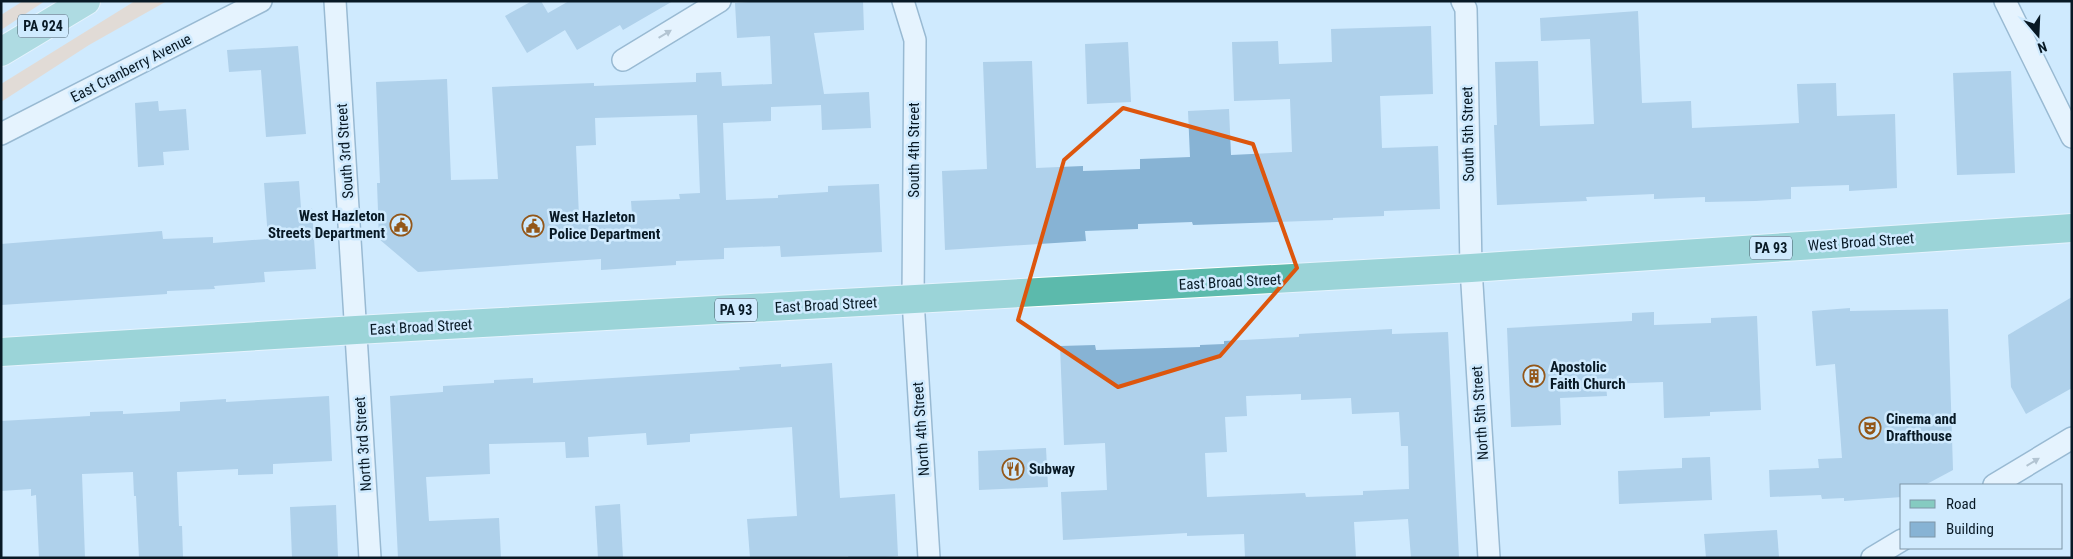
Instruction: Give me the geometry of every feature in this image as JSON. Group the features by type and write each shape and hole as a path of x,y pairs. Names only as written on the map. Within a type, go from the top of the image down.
{"highway":[{"name":"West Broad Street","path":"1470,268 2072,228"},
{"name":"East Broad Street","path":"1,352 356,330 1470,268"}],"main road":[{"name":"PA 924","path":"1,52 86,1"}],"street":[{"name":"East Cranberry Avenue","path":"1,134 261,1"},
{"name":"South 3rd Street","path":"335,1 356,330"},
{"path":"623,60 720,1"},
{"name":"South 4th Street","path":"903,1 915,40 913,300"},
{"name":"South 5th Street","path":"1462,1 1466,8 1470,268"},
{"path":"2005,1 2072,136"},
{"name":"North 5th Street","path":"1470,268 1489,558"},
{"name":"North 4th Street","path":"913,300 929,558"},
{"name":"North 3rd Street","path":"356,330 370,558"},
{"path":"1996,484 2072,438"},
{"path":"1872,558 1900,541"}],"highlighted area":[{"path":"1123,108 1253,144 1297,268 1220,356 1118,387 1018,320 1064,160"}],"shaded area":[{"path":"23,1 45,1 1,30 1,15"},
{"path":"135,1 167,1 89,45 1,102 1,84"}],"building":[{"path":"532,1 541,1 548,13 569,1 673,1 623,30 620,25 577,50 565,30 527,53 505,16"},
{"path":"763,1 863,1 864,30 814,33 824,94 869,92 871,128 822,130 821,105 771,107 771,121 723,123 726,200 778,198 778,195 828,192 828,186 879,184 882,252 781,257 780,246 724,248 724,259 676,261 676,265 601,270 601,259 418,272 379,239 377,183 380,183 376,82 447,79 451,180 498,179 492,87 696,82 696,73 721,72 722,86 772,84 770,36 737,38 735,3","holes":["697,115 700,193 679,194 680,199 631,201 632,215 579,217 576,146 596,145 595,118"]},
{"path":"1638,11 1642,103 1691,101 1692,128 1799,123 1797,84 1836,83 1837,116 1895,114 1897,188 1849,191 1849,185 1791,187 1791,199 1755,201 1705,202 1705,197 1654,199 1654,194 1586,197 1587,201 1497,205 1494,125 1497,125 1495,62 1538,61 1540,126 1594,124 1590,39 1541,41 1540,18"},
{"path":"1431,26 1433,94 1380,96 1382,148 1438,146 1440,209 1384,211 1384,216 1333,218 1333,220 1193,225 1192,222 1138,224 1138,229 1085,231 1086,241 945,250 942,171 987,169 983,62 1032,61 1036,168 1083,166 1083,171 1140,169 1140,159 1190,157 1188,111 1229,109 1231,155 1292,152 1290,99 1234,101 1232,42 1278,41 1279,64 1332,62 1331,29"},
{"path":"1128,42 1131,102 1087,104 1085,44"},
{"path":"298,46 306,134 266,137 261,70 229,72 227,50"},
{"path":"2011,71 2015,173 1957,175 1953,73"},
{"path":"158,101 159,111 186,109 189,150 163,152 164,165 138,167 135,103"},
{"path":"299,181 301,208 312,208 316,269 264,272 265,282 214,286 215,289 167,291 167,294 1,305 1,244 162,231 163,239 213,237 213,243 268,239 264,183"},
{"path":"2072,297 2072,388 2026,414 2011,387 2008,335"},
{"path":"1850,308 1850,311 1948,309 1953,470 1927,484 1900,484 1900,497 1844,501 1844,498 1822,499 1821,495 1770,497 1769,470 1819,468 1818,459 1842,458 1835,364 1816,366 1812,311"},
{"path":"1654,312 1654,325 1711,323 1711,318 1757,316 1761,410 1710,412 1710,416 1664,418 1663,382 1606,384 1607,396 1560,398 1561,425 1511,427 1507,328 1632,321 1632,313"},
{"path":"1392,329 1392,334 1448,332 1459,558 1411,558 1408,519 1354,522 1356,558 1245,558 1244,534 1187,536 1187,533 1063,540 1061,492 1107,490 1105,443 1064,445 1060,346 1095,345 1096,350 1200,347 1200,345 1224,344 1224,341 1299,337 1299,334","holes":["1301,394 1301,400 1351,398 1352,414 1399,412 1401,446 1408,446 1409,489 1363,491 1363,495 1306,497 1305,493 1207,497 1205,453 1227,452 1225,417 1247,416 1246,396"]},
{"path":"832,363 840,498 895,494 898,556 871,558 849,558 848,556 750,558 747,519 797,516 792,427 690,434 690,442 647,445 646,433 588,437 589,457 566,458 565,442 489,444 490,474 426,477 429,521 499,518 501,558 398,558 390,396 443,392 443,386 494,383 494,380 533,378 533,383 740,370 739,367 781,364 781,367"},
{"path":"329,396 332,461 273,464 273,474 238,475 238,469 177,472 179,526 182,526 183,558 139,558 133,472 82,474 85,558 39,558 36,495 31,496 31,489 1,491 1,421 90,416 90,412 123,411 123,414 180,411 180,402 226,399 226,402"},
{"name":"Subway","path":"1046,448 1048,487 979,490 978,451"},
{"path":"1710,457 1712,500 1619,504 1618,471 1682,468 1682,458"},
{"path":"620,504 623,558 598,558 595,506"},
{"path":"336,505 338,558 292,558 290,507"},
{"path":"1777,530 1779,557 1706,558 1704,534"}],"place":[{"name":"West Hazleton Streets Department","path":"401,225"},
{"name":"West Hazleton Police Department","path":"533,226"},
{"name":"Apostolic Faith Church","path":"1534,376"},
{"name":"Cinema and Drafthouse","path":"1870,428"},
{"name":"Subway","path":"1013,469"}]}
